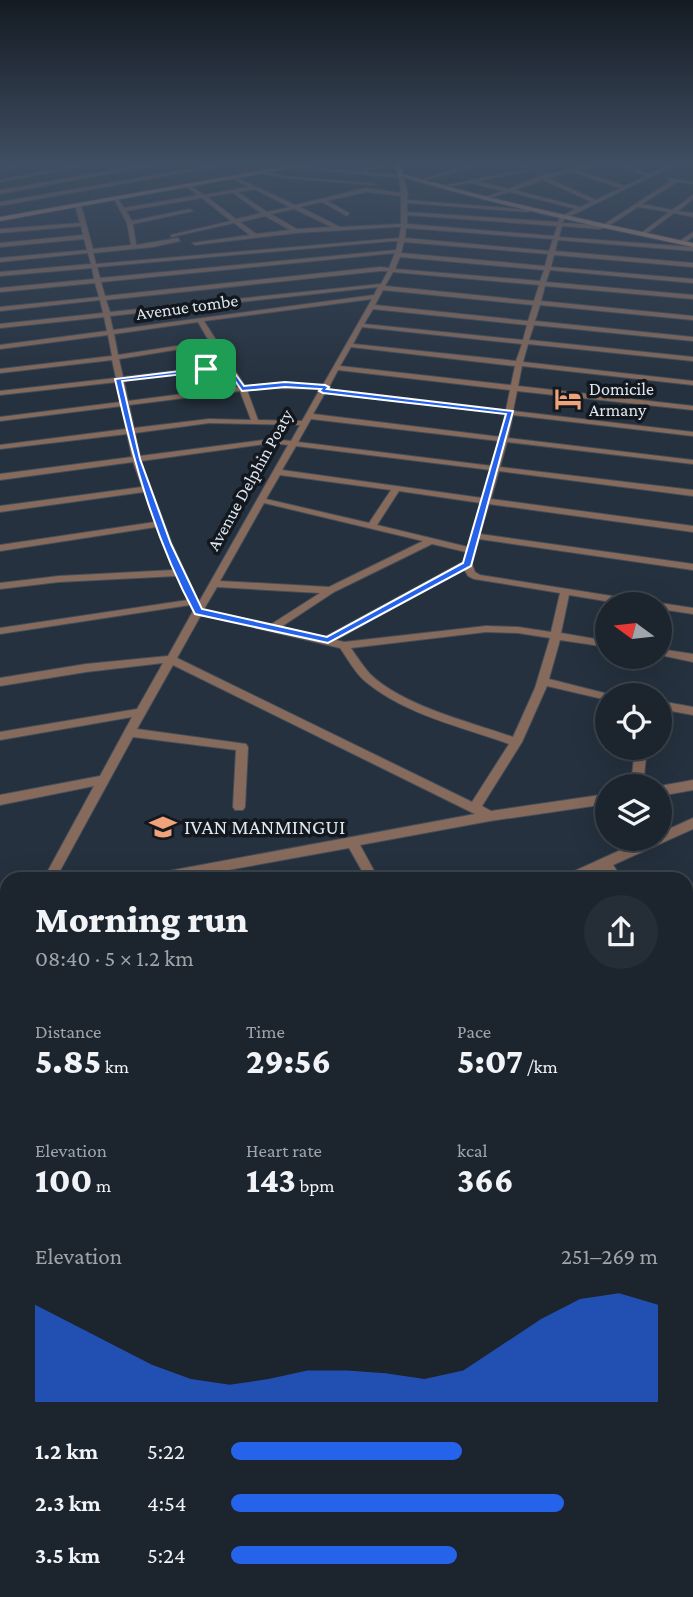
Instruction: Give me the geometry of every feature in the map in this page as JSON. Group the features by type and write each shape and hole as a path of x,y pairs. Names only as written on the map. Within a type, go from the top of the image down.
{"street":[{"path":"0,245 69,239"},
{"path":"85,239 107,315 136,459 160,524 196,607"},
{"path":"133,239 134,247"},
{"path":"195,243 233,239"},
{"path":"0,274 212,253 401,239 693,265"},
{"name":"Avenue Delphin Poaty","path":"53,872 196,607 214,584 393,269 401,239"},
{"path":"556,239 519,364 504,439 467,564 471,574 477,577 595,597"},
{"path":"564,239 693,247"},
{"path":"665,239 693,247"},
{"path":"682,242 687,239"},
{"path":"0,260 178,240 195,243 206,246 212,253 243,315"},
{"path":"0,290 399,253 693,281"},
{"path":"0,309 393,269 693,297"},
{"path":"0,326 235,301 381,290 693,317"},
{"name":"Avenue tombe","path":"0,347 243,315 381,290"},
{"path":"371,307 693,339"},
{"path":"200,321 242,388 256,421"},
{"path":"359,325 693,359"},
{"path":"0,371 115,358 213,342"},
{"path":"348,345 693,383"},
{"path":"0,393 229,367"},
{"path":"336,368 693,408"},
{"path":"0,419 285,384 693,434"},
{"path":"0,447 209,421 306,419 693,462"},
{"path":"0,477 272,441 693,494"},
{"path":"277,472 693,529"},
{"path":"0,509 147,489"},
{"path":"371,527 396,489"},
{"path":"260,500 470,550"},
{"path":"0,548 160,524"},
{"path":"474,536 693,567"},
{"path":"272,628 331,590 431,541"},
{"path":"328,640 467,564"},
{"path":"0,586 58,579 182,573"},
{"path":"214,584 331,590"},
{"path":"475,807 516,742 543,681 565,592"},
{"path":"0,631 196,607 344,645 464,630 518,630 595,642"},
{"path":"672,608 693,611"},
{"path":"344,645 362,671 387,691 434,712 516,742"},
{"path":"672,654 693,658"},
{"path":"0,682 86,668 170,659 490,816"},
{"path":"543,681 595,693"},
{"path":"672,707 693,710"},
{"path":"0,736 141,712"},
{"path":"129,732 242,747 239,807"},
{"path":"0,800 104,780"},
{"path":"672,789 693,786"},
{"path":"224,872 352,842 490,816 595,801"},
{"path":"585,872 693,823"},
{"path":"352,842 369,872"},
{"path":"604,863 611,872"}],"place":[{"name":"Domicile Armany","path":"568,399"},
{"name":"IVAN MANMINGUI","path":"163,827"}],"route":[{"path":"229,367 242,388 285,384 325,387 323,391 510,413 467,564 328,640 198,611 167,544 136,459 119,379 206,369 229,367"}]}
